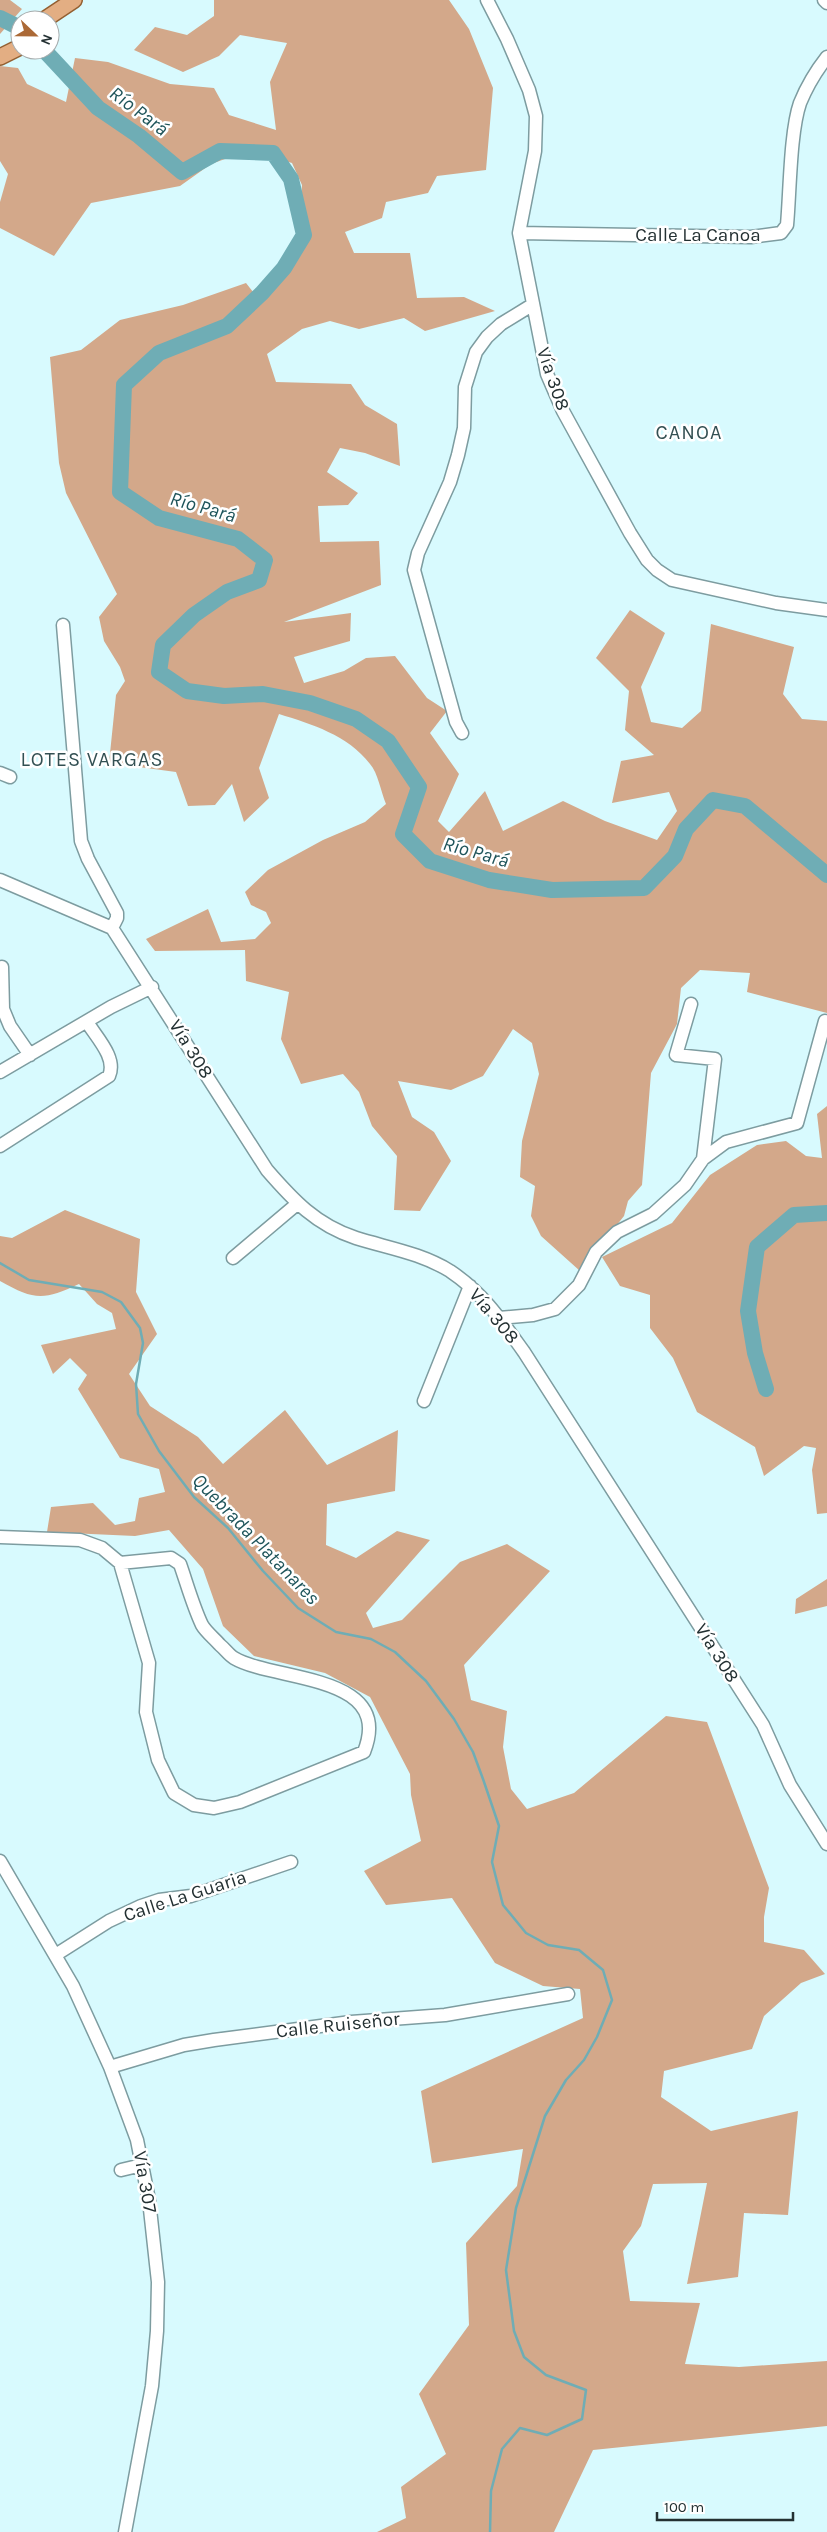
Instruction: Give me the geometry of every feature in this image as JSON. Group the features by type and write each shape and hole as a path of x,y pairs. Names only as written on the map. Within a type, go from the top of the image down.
{"main road":[{"path":"59,10 74,0"}],"street":[{"name":"Vía 308","path":"487,0 507,39 529,90 536,116 535,151 519,233 547,374 563,411 602,484 652,565 680,583 776,603 827,610"},
{"path":"824,0 827,3"},
{"name":"Calle La Canoa","path":"519,233 751,237 781,233 788,225 794,138 800,104 813,75 827,57"},
{"path":"462,733 456,722 414,570 418,553 453,473 464,428 465,387 476,352 487,337 501,324 532,305"},
{"path":"0,880 112,928 117,913 88,859 81,841 72,749 64,625"},
{"name":"Vía 308","path":"112,928 152,987 266,1170 297,1204 328,1226 355,1238 403,1250 434,1263 482,1295 524,1352 763,1725 790,1785 827,1844"},
{"path":"2,967 3,1009 10,1026 30,1055"},
{"path":"0,1072 111,1007 152,987"},
{"path":"691,1004 676,1055 715,1060 703,1159"},
{"path":"499,1318 533,1315 555,1310 579,1285 596,1252 617,1232 653,1214 685,1185 703,1159 726,1142 797,1123 825,1021"},
{"path":"0,1146 109,1076 113,1068 110,1059 87,1022"},
{"path":"233,1258 297,1204"},
{"path":"424,1401 470,1286"},
{"path":"0,1537 80,1540 102,1548 120,1563 149,1663 146,1712 158,1760 174,1793 194,1805 214,1808 240,1802 364,1752 370,1736 366,1712 345,1691 328,1683 265,1671 233,1657 203,1627 180,1564 171,1558 120,1563"},
{"name":"Vía 307","path":"0,1861 56,1954 73,1986 110,2067 137,2140 149,2200 157,2331 152,2386 135,2447 125,2532"},
{"name":"Calle La Guaria","path":"56,1954 109,1921 141,1906 159,1900 191,1896 291,1862"},
{"name":"Calle Ruiseñor","path":"110,2067 184,2045 252,2034 351,2022 445,2015 568,1994"},
{"path":"121,2170 142,2165"}],"shaded area":[{"path":"0,0 10,0 22,9 10,10 10,23 0,34"},
{"path":"214,0 449,0 469,29 493,88 486,170 437,176 428,193 386,202 382,218 345,232 354,253 410,253 417,298 464,297 495,311 425,331 404,318 359,329 330,321 302,329 267,354 276,382 351,384 365,405 397,424 400,466 365,453 340,448 327,472 358,493 348,505 318,506 320,542 379,541 381,585 284,622 351,613 350,641 294,657 304,683 344,671 366,658 395,656 427,698 447,711 430,733 459,774 438,821 449,832 485,791 503,831 563,801 605,821 657,840 677,811 669,792 612,803 621,761 654,755 625,730 629,691 596,658 630,610 665,633 641,687 651,722 682,728 701,711 711,624 794,647 783,694 802,719 827,721 827,1013 747,992 750,973 700,970 681,988 677,1024 651,1073 642,1185 628,1201 624,1216 580,1271 541,1236 531,1216 535,1186 520,1177 522,1141 539,1074 532,1043 513,1029 483,1076 451,1090 398,1081 412,1117 434,1132 451,1161 420,1211 394,1210 397,1156 372,1126 359,1092 343,1074 301,1084 281,1039 289,992 246,981 245,950 155,951 146,939 208,909 221,942 255,939 271,923 266,912 251,905 245,892 268,870 323,840 365,822 386,804 373,768 351,745 328,732 279,714 259,768 269,798 244,822 232,784 215,805 188,806 176,772 109,763 116,695 125,681 120,667 104,641 99,617 117,594 66,493 59,463 50,357 81,350 120,320 183,305 246,283 260,301 298,238 302,185 292,163 268,156 225,159 211,164 180,186 91,203 54,256 0,228 0,202 8,174 0,161 0,66 18,68 27,84 66,102 75,58 108,62 170,84 214,88 229,115 276,130 270,82 287,43 240,35 219,56 183,72 134,50 155,27 187,35 214,16"},
{"path":"827,1106 827,1513 817,1514 812,1470 816,1448 804,1446 764,1476 755,1447 697,1412 673,1358 650,1328 650,1295 620,1286 602,1257 672,1223 710,1175 757,1145 786,1141 806,1156 822,1158 817,1114"},
{"path":"65,1210 140,1239 136,1292 157,1334 129,1374 150,1406 198,1437 223,1464 285,1410 327,1465 398,1430 395,1491 327,1504 326,1545 356,1558 397,1531 430,1540 366,1613 373,1628 402,1620 460,1562 507,1544 550,1571 464,1665 471,1700 507,1711 503,1747 511,1789 527,1809 574,1793 666,1716 707,1722 769,1888 764,1917 764,1942 804,1950 825,1974 801,1983 764,2016 752,2049 664,2071 661,2097 711,2131 798,2111 788,2215 744,2213 738,2277 687,2284 707,2183 653,2184 641,2226 623,2251 630,2301 700,2303 685,2364 739,2367 827,2361 827,2426 593,2450 554,2532 377,2532 406,2518 401,2487 446,2454 419,2394 469,2325 466,2243 517,2186 523,2149 432,2163 421,2091 583,2018 580,1989 543,1986 495,1963 452,1898 386,1905 364,1871 421,1841 411,1795 410,1774 370,1697 325,1673 254,1656 223,1626 203,1569 169,1530 135,1536 47,1532 51,1507 93,1503 115,1525 135,1521 139,1498 165,1492 159,1469 120,1458 78,1389 87,1375 70,1358 53,1374 41,1345 116,1329 112,1313 97,1304 79,1284 47,1296 39,1296 22,1292 0,1281 0,1236 12,1238"},
{"path":"827,1579 827,1606 795,1614 796,1599"}],"waterway":[{"name":"Río Pará","path":"0,18 10,23"},
{"name":"Río Pará","path":"53,60 98,108 139,136 182,172 220,151 273,153 291,179 304,235 284,268 262,293 227,326 159,353 124,385 120,492 159,518 238,539 265,560 259,580 227,592 194,615 163,645 159,672 187,691 224,696 263,694 310,703 356,719 388,741 419,787 403,834 430,861 489,880 552,890 644,888 675,856 686,829 713,800 745,806 827,875"},
{"path":"766,1389 755,1353 748,1311 757,1247 794,1215 827,1213"},
{"name":"Quebrada Platanares","path":"0,1263 29,1280 102,1292 121,1302 140,1328 143,1343 136,1384 138,1414 159,1451 194,1497 228,1528 263,1571 298,1608 336,1632 371,1639 395,1652 426,1681 454,1719 473,1752 483,1779 499,1826 492,1862 503,1905 526,1933 548,1945 579,1950 603,1970 612,2000 597,2037 584,2060 566,2080 545,2116 516,2208 506,2270 514,2331 524,2357 546,2375 586,2390 582,2419 547,2435 520,2428 502,2449 491,2491 490,2532"}],"district":[{"name":"CANOA","path":"689,432"},
{"name":"LOTES VARGAS","path":"92,759"}]}
